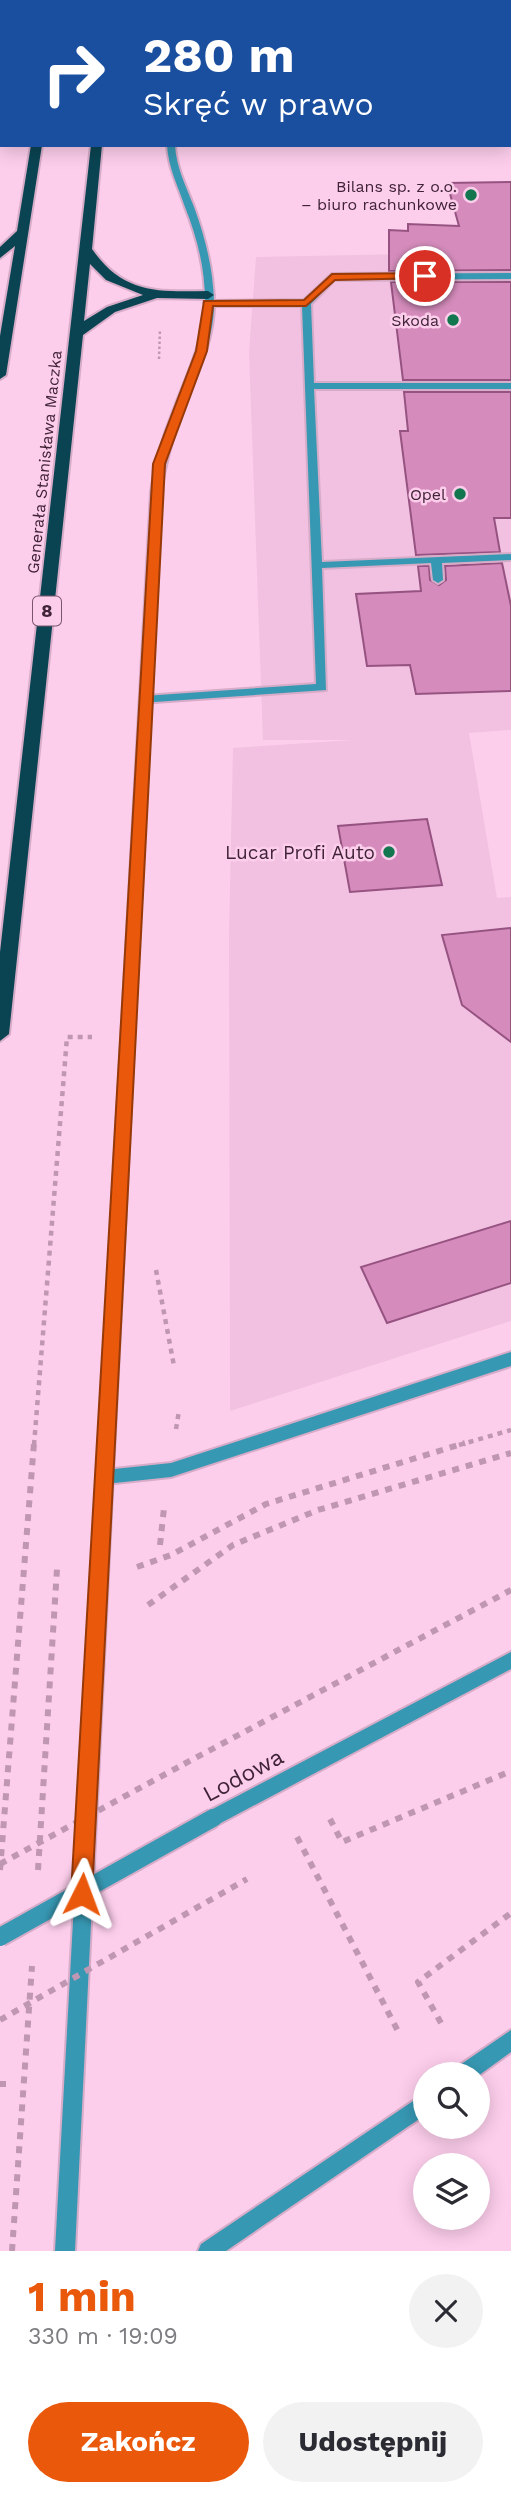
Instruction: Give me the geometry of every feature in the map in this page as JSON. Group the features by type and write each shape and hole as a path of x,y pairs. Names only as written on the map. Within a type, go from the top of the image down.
{"highway":[{"path":"0,375 4,312 22,233 37,147"},
{"name":"Generała Stanisława Maczka","path":"0,1034 97,147"},
{"path":"0,254 22,233"},
{"path":"86,250 94,265 108,278 130,290 208,299"},
{"path":"77,333 97,315 129,302 162,295"}],"street":[{"path":"65,2251 144,701 159,464 201,351 208,299 208,260 173,162 171,147"},
{"path":"208,299 306,303 332,277 511,276"},
{"path":"144,701 322,687 306,303"},
{"path":"310,386 511,386"},
{"path":"317,565 511,556"},
{"path":"436,560 438,580"},
{"path":"105,1477 171,1470 511,1359"},
{"name":"Lodowa","path":"0,1937 213,1818 511,1660"},
{"path":"481,2062 511,2040"},
{"path":"208,2251 413,2111"}],"path":[{"path":"0,1870 67,1037 103,1037"},
{"path":"155,1265 174,1366"},
{"path":"175,1440 179,1411"},
{"path":"133,1568 180,1552 210,1530 265,1505 511,1430"},
{"path":"148,1605 233,1545 318,1510 511,1452"},
{"path":"160,1545 166,1493"},
{"path":"0,1864 511,1590"},
{"path":"330,1819 342,1842 511,1771"},
{"path":"297,1837 400,2035"},
{"path":"0,2020 247,1879"},
{"path":"441,2023 418,1982 511,1913"}],"shaded area":[{"path":"511,252 511,730 469,733 497,898 511,897 511,1321 230,1411 229,933 233,748 353,740 263,740 249,352 256,257"}],"building":[{"path":"511,182 511,270 389,271 389,230 408,231 408,224 459,226 447,183"},
{"name":"Skoda","path":"391,282 511,282 511,380 403,380"},
{"name":"Opel","path":"404,392 511,392 511,518 494,518 500,552 416,555 400,431 408,431"},
{"path":"502,563 511,606 511,691 416,694 410,665 367,666 356,594 421,591 418,566 429,566 430,580 439,585 446,580 445,566"},
{"name":"Lucar Profi Auto","path":"427,819 442,885 350,892 338,826"},
{"path":"511,928 511,1042 462,1005 442,935"},
{"path":"511,1221 511,1283 387,1323 361,1267"}],"place":[{"name":"Bilans sp. z o.o. – biuro rachunkowe","path":"471,195"},
{"name":"Skoda","path":"453,320"},
{"name":"Opel","path":"460,494"},
{"name":"Lucar Profi Auto","path":"389,852"}],"route":[{"path":"82,1894 144,701 159,464 201,351 206,332 208,303 306,303 332,277 425,276"}]}
